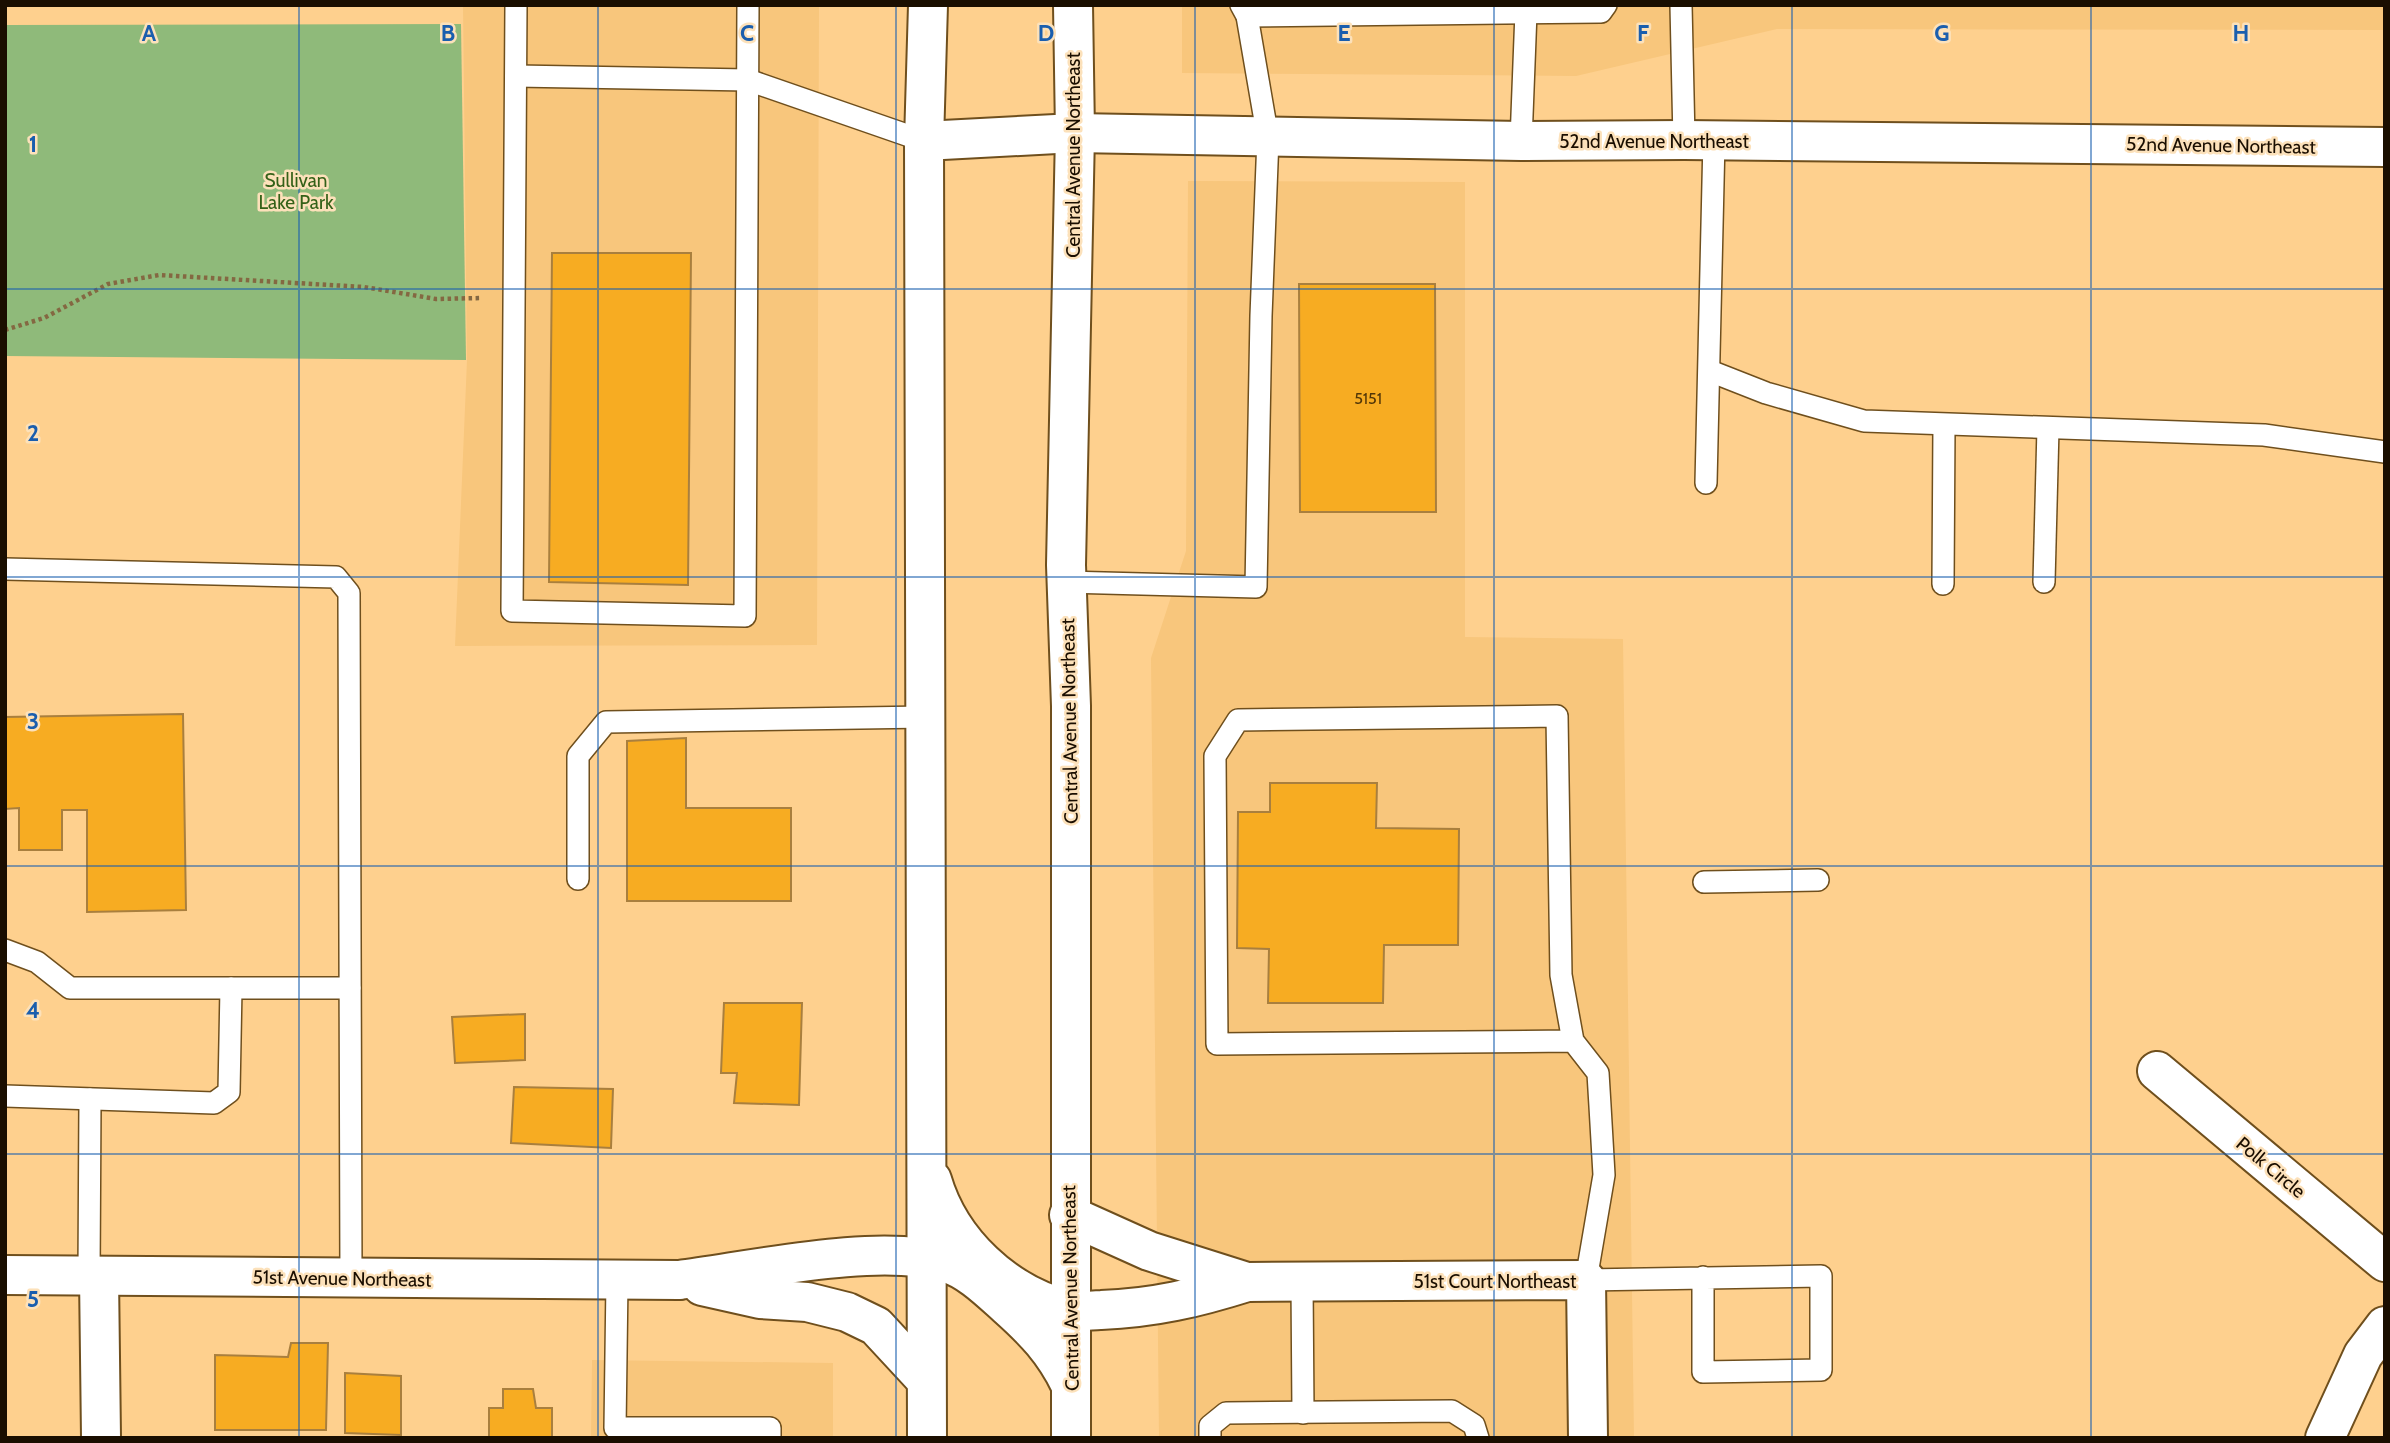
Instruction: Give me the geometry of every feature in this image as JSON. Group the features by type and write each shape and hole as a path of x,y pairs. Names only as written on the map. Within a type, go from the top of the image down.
{"main road":[{"path":"927,1438 924,1155 924,141 928,5"},
{"name":"Central Avenue Northeast","path":"1071,1438 1071,706 1066,582 1075,133 1073,5"},
{"name":"52nd Avenue Northeast","path":"924,141 1075,133 1521,141 1699,140 2385,147"},
{"name":"Polk Circle","path":"2157,1071 2385,1262"},
{"path":"924,1155 938,1202 952,1228 973,1254 1029,1294 1070,1311 1185,1302 1247,1282"},
{"path":"1069,1215 1149,1251 1247,1282"},
{"path":"680,1280 857,1256 925,1259 947,1263 967,1273 1026,1322 1056,1355 1071,1386"},
{"name":"51st Avenue Northeast","path":"5,1275 680,1280"},
{"path":"94,1276 100,1438"},
{"path":"680,1280 760,1299 807,1302 847,1312 876,1326 926,1380"},
{"name":"51st Court Northeast","path":"1247,1282 1586,1280 1588,1438"},
{"path":"2325,1438 2363,1355 2385,1326"}],"lane":[{"path":"516,5 512,611 745,616 748,5"},
{"path":"1066,582 1256,587 1268,138 1244,11 1601,12 1606,5"},
{"path":"1681,5 1699,140 1710,371 1706,483"},
{"path":"1521,141 1525,12"},
{"path":"516,76 748,80 924,141"},
{"path":"1710,371 1766,393 1864,421 2264,435 2385,452"},
{"path":"1943,584 1944,425"},
{"path":"2044,582 2048,428"},
{"path":"5,569 336,577 349,593 351,1278"},
{"path":"1573,1041 1217,1044 1215,756 1238,720 1557,716 1561,975 1573,1041 1598,1073 1604,1175 1586,1280 1703,1277 1821,1276 1821,1370 1703,1372 1703,1277"},
{"path":"578,880 578,756 606,722 926,717"},
{"path":"1704,882 1818,880"},
{"path":"5,950 37,961 70,988 350,988"},
{"path":"5,1096 214,1103 229,1092 231,988"},
{"path":"90,1099 94,1276"},
{"path":"617,1281 615,1428 770,1428 770,1438"},
{"path":"1302,1283 1303,1413"},
{"path":"1210,1438 1210,1426 1226,1413 1452,1411 1474,1426 1478,1438"}],"path":[{"path":"5,330 44,318 108,284 159,275 364,287 436,299 515,298"}],"shaded area":[{"path":"463,5 819,5 817,645 455,646 467,360"},
{"path":"1182,5 2385,5 2385,30 1777,29 1576,76 1182,73"},
{"path":"1188,181 1465,182 1465,637 1623,639 1634,1438 1159,1438 1151,658 1186,551"},
{"path":"592,1360 833,1363 833,1438 591,1438"}],"green space":[{"name":"Sullivan Lake Park","path":"461,24 466,360 5,356 5,25"}],"building":[{"path":"552,253 691,253 688,585 549,582"},
{"path":"1299,284 1435,284 1436,512 1300,512"},
{"path":"183,714 186,910 87,912 87,810 62,810 62,850 19,850 19,808 5,809 5,717"},
{"path":"686,738 686,808 791,808 791,901 627,901 627,741"},
{"path":"1270,783 1377,783 1376,828 1459,829 1458,945 1384,945 1383,1003 1268,1003 1269,949 1237,948 1238,812 1270,812"},
{"path":"724,1003 802,1003 799,1105 734,1103 737,1073 721,1073"},
{"path":"525,1014 525,1060 455,1063 452,1017"},
{"path":"514,1087 613,1089 611,1148 511,1143"},
{"path":"291,1343 328,1343 326,1430 215,1430 215,1355 288,1357"},
{"path":"345,1373 401,1376 401,1435 345,1433"},
{"path":"503,1389 533,1389 536,1408 552,1408 552,1438 489,1438 489,1408 503,1408"}]}
